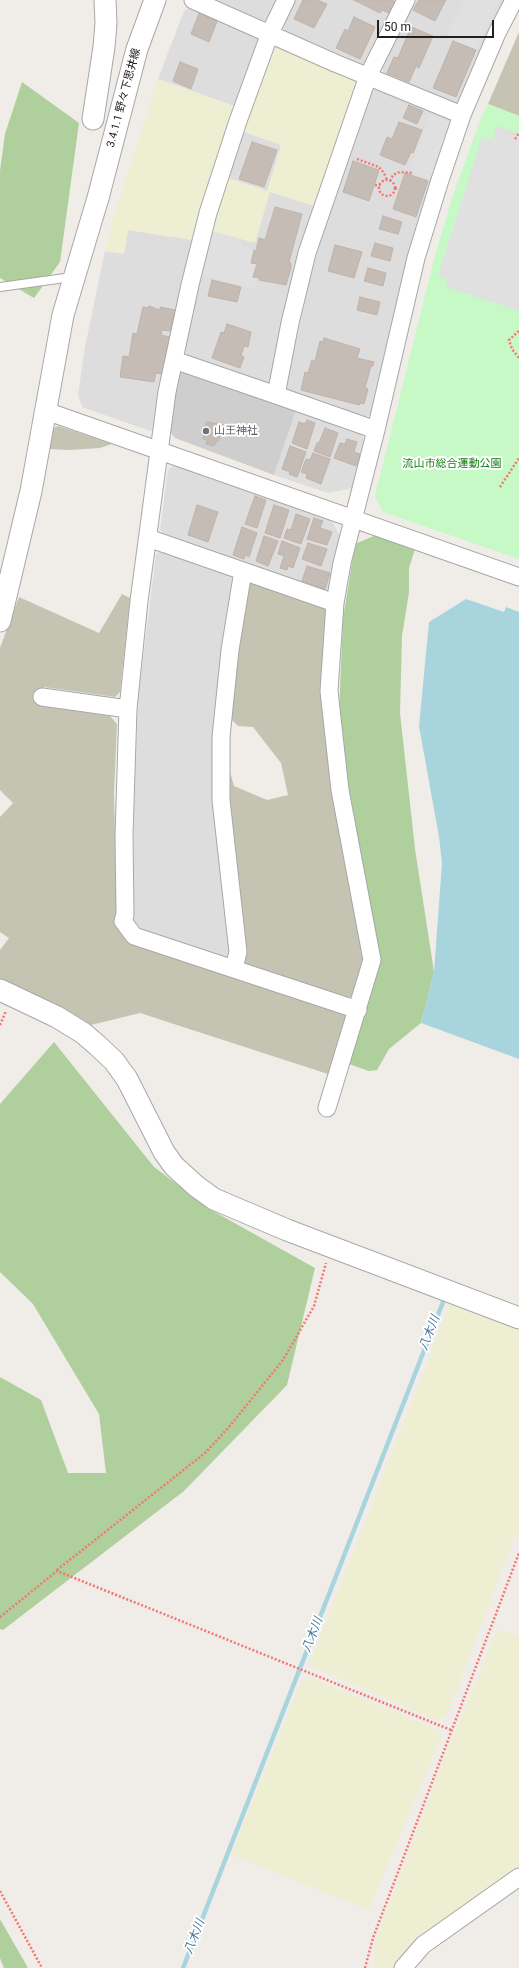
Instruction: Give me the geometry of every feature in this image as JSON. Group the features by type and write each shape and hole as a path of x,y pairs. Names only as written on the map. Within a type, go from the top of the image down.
{"street":[{"path":"93,119 104,47 106,23 105,0"},
{"name":"3.4.1.1 野々下思井線","path":"0,621 30,491 63,315 73,277 98,198 137,49 155,0"},
{"path":"193,0 462,115"},
{"path":"286,0 270,33 238,121 208,213 190,285 167,392 128,709 124,836 126,915 123,921 134,936 358,1010"},
{"path":"276,395 290,323 307,253 368,76 406,0"},
{"path":"327,1108 372,960 340,790 336,759 329,691 335,603 342,563 376,430 416,258 462,115 497,33 514,0"},
{"path":"174,360 376,430"},
{"path":"46,411 519,577"},
{"path":"148,538 335,603"},
{"path":"234,968 238,952 221,800 221,737 230,650 243,570"},
{"path":"42,697 128,709"},
{"path":"0,990 57,1017 83,1032 114,1061 127,1079 164,1152 174,1166 196,1186 228,1206 331,1247 519,1318"},
{"path":"403,1968 423,1945 519,1877"}],"lane":[{"path":"0,287 73,277"}],"path":[{"path":"515,139 519,133"},
{"path":"342,154 379,167 393,183 395,188"},
{"path":"380,186 382,182 389,180 393,175 400,172 412,173"},
{"path":"375,185 380,186"},
{"path":"380,186 382,193 387,195 392,194 395,188"},
{"path":"395,188 399,189"},
{"path":"519,332 509,340 512,349 519,358"},
{"path":"500,487 519,458"},
{"path":"0,1617 205,1453 229,1427 283,1360 314,1306 331,1247"},
{"path":"365,1968 373,1938 519,1553"},
{"path":"57,1570 451,1730"},
{"path":"0,1891 42,1968"}],"shaded area":[{"path":"213,0 279,0 270,19 264,21"},
{"path":"293,0 397,0 369,61 362,64 285,31 283,24"},
{"path":"413,0 508,0 462,103 456,106 384,74 382,68"},
{"path":"464,0 500,0 476,50 450,39 449,36 449,25 452,25"},
{"path":"191,6 257,33 260,41 234,106 158,79 184,11"},
{"path":"519,32 519,116 488,104"},
{"path":"280,44 358,78 361,84 329,161 314,206 270,192 255,243 210,231 225,177 267,191 281,145 242,131 273,47"},
{"path":"158,79 234,106 216,159 193,240 128,230 124,254 105,251 114,215"},
{"path":"378,87 450,118 452,125 371,414 364,418 291,394 286,386 308,288 323,230 372,91"},
{"path":"430,115 452,123 433,180 417,175 414,176 410,172"},
{"path":"497,126 519,133 519,311 446,287 448,280 438,276 482,137 493,140"},
{"path":"242,131 282,145 267,191 225,177"},
{"path":"270,191 314,206 271,382 266,385 188,356 183,349 210,231"},
{"path":"128,230 193,240 172,325 157,427 150,431 82,407 78,395 85,347 105,251 124,254"},
{"path":"210,231 242,239 241,245 254,250 257,264 253,276 257,277 254,288 199,275"},
{"path":"184,371 296,410 274,475 175,438 170,432 178,375"},
{"path":"296,410 361,433 364,439 353,488 328,493 274,475"},
{"path":"58,426 112,444 100,448 70,450 47,449 50,430"},
{"path":"174,465 331,519 341,538 332,588 327,592 164,535 160,529 168,470"},
{"path":"162,550 231,573 234,579 219,690 230,949 229,955 223,957 137,930 133,924 134,780 139,691 156,554"},
{"path":"254,581 323,606 328,612 364,953 354,995 347,998 246,965 242,959 231,823 229,786 230,772 234,786 267,800 288,795 281,763 253,727 238,726 230,718 247,586"},
{"path":"122,594 130,598 120,692 115,697 44,687 41,706 110,716 117,724 114,793 117,917 132,936 343,1011 348,1017 331,1075 140,1013 91,1025 64,1008 23,989 9,987 0,982 0,950 9,938 0,932 0,817 13,803 0,790 0,648 19,597 99,633"},
{"path":"450,1304 519,1329 519,1535 516,1534 447,1715 439,1721 309,1665"},
{"path":"497,1630 519,1636 519,1871 472,1907 440,1921 417,1941 398,1968 374,1968 375,1942 442,1765"},
{"path":"308,1677 437,1730 442,1736 368,1910 231,1855 301,1683"}],"green space":[{"path":"22,82 79,123 60,262 34,298 0,278 0,171 5,134"},
{"name":"流山市総合運動公園","path":"488,104 519,116 519,559 383,512 375,496 435,256 453,195 481,118"},
{"path":"376,535 415,549 409,568 409,592 402,636 400,713 415,849 434,972 421,1023 389,1049 377,1070 369,1071 349,1064 380,957 345,766 339,715 343,619 355,544"},
{"path":"54,1042 154,1167 213,1211 315,1268 287,1385 184,1491 3,1630 0,1629 0,1377 41,1400 68,1473 106,1473 99,1414 33,1304 0,1272 0,1104"},
{"path":"0,1919 28,1968 4,1968 0,1958"}],"water":[{"path":"466,599 504,612 506,607 519,612 519,1059 421,1023 434,972 442,863 439,837 419,726 429,622"}],"building":[{"path":"303,0 317,0 327,4 314,28 294,19"},
{"path":"354,0 392,0 395,2 389,13 382,10 380,13"},
{"path":"419,0 446,0 435,21 413,10"},
{"path":"200,11 218,19 209,42 191,34"},
{"path":"354,17 375,27 360,59 336,48 345,29 348,31"},
{"path":"411,27 433,36 419,68 416,66 409,82 387,73 394,57 398,58"},
{"path":"453,41 476,50 456,97 433,88"},
{"path":"180,62 198,69 191,89 173,81"},
{"path":"409,105 423,111 417,124 403,118"},
{"path":"399,122 422,130 413,153 411,152 405,165 380,155 387,137 392,139"},
{"path":"252,142 277,150 264,187 239,179"},
{"path":"353,161 379,170 369,201 343,192"},
{"path":"405,173 428,181 416,217 393,209"},
{"path":"275,207 302,214 289,262 291,263 291,268 286,285 259,280 260,278 253,277 257,264 251,263 259,238 265,240"},
{"path":"383,216 402,222 398,234 379,229"},
{"path":"375,243 393,248 390,261 371,256"},
{"path":"335,245 362,252 354,278 328,271"},
{"path":"368,268 386,273 383,286 364,281"},
{"path":"212,280 241,287 237,302 208,296"},
{"path":"360,297 380,302 377,315 357,310"},
{"path":"149,306 160,310 160,307 175,310 170,331 162,330 161,335 170,337 163,374 156,373 154,382 120,377 123,356 129,357 133,333 137,334 143,307 148,308"},
{"path":"227,324 251,332 248,347 244,346 241,356 244,357 240,368 212,358 221,332 224,333"},
{"path":"324,338 360,349 357,358 374,362 373,366 371,366 365,388 368,389 364,404 360,403 359,405 301,390 305,372 308,373 312,360 315,361 320,341 323,342"},
{"path":"307,420 315,423 307,449 292,443 299,422 305,424"},
{"path":"207,422 224,425 218,442 216,441 214,446 206,444 207,440 203,439 204,433 202,432"},
{"path":"325,428 338,433 330,457 314,451"},
{"path":"347,439 357,442 354,452 360,454 356,466 334,458 340,443 345,444"},
{"path":"290,446 306,452 297,477 282,469"},
{"path":"313,453 330,459 321,484 306,478 307,474 301,472 306,459 310,460"},
{"path":"255,496 266,500 257,528 245,524"},
{"path":"197,505 218,512 208,542 188,535"},
{"path":"274,505 289,510 280,538 265,533"},
{"path":"296,514 310,519 301,544 284,538 287,529 291,530"},
{"path":"314,518 323,521 320,528 332,532 327,545 307,539"},
{"path":"242,527 257,533 249,557 245,555 244,559 233,555"},
{"path":"264,536 278,541 268,566 256,561"},
{"path":"282,541 300,548 293,568 288,566 287,570 280,568 284,556 278,554"},
{"path":"308,543 327,549 321,566 302,559"},
{"path":"307,566 330,573 325,589 302,581"}],"waterway":[{"name":"八木川","path":"183,1968 443,1302"}],"place":[{"name":"山王神社","path":"206,431"}]}
